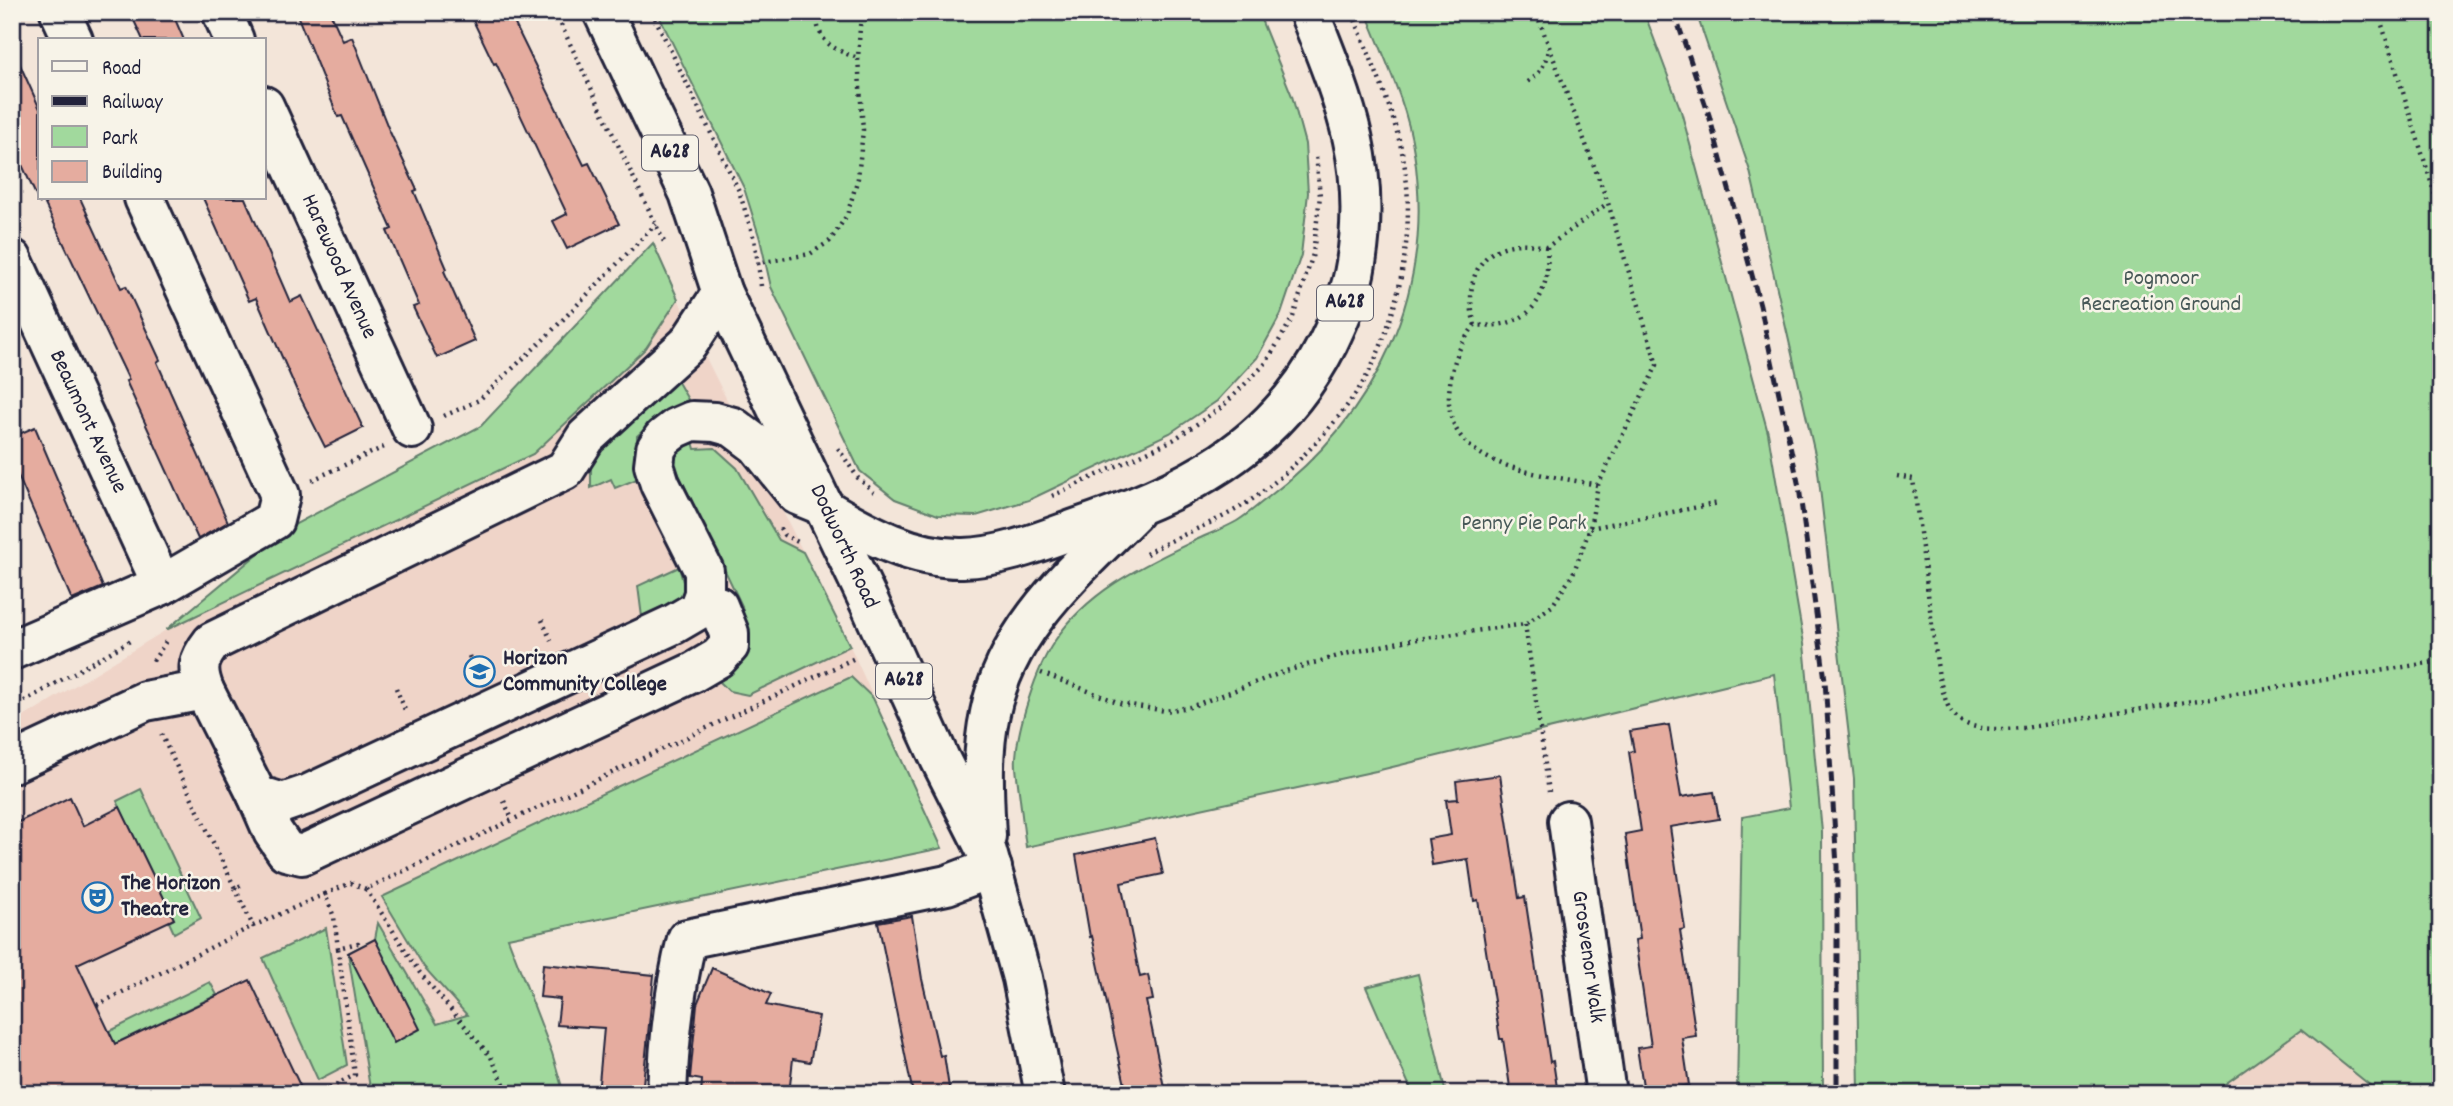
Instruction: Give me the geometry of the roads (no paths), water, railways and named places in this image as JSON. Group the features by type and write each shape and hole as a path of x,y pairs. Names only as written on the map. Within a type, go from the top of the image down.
{"main road":[{"path":"60,12 72,38"},
{"path":"222,12 233,38"},
{"name":"A628","path":"824,508 869,534 908,550 962,558 995,555 1138,508 1228,460 1283,411 1304,386 1320,358 1348,297 1360,235 1359,168 1354,138 1309,12"},
{"name":"Dodworth Road","path":"606,14 689,193 722,293 990,860 1022,978 1045,1094"},
{"name":"Harewood Avenue","path":"266,110 412,429"},
{"path":"12,650 162,585 274,520 280,495 145,200"},
{"name":"Beaumont Avenue","path":"12,259 162,585"},
{"path":"722,293 688,344 586,437 565,470 212,642 200,657 198,675 204,690 257,795 277,819 290,823 317,813 706,629 715,618 718,606 704,571 660,484 654,465 656,449 663,438 676,428 692,421 715,422 733,427 757,445 797,495 824,508"},
{"name":"A628","path":"990,860 984,785 985,749 994,695 1007,660 1025,627 1059,587 1138,508"},
{"path":"257,795 282,803 309,794 674,624 698,610 704,594 704,571"},
{"path":"12,763 145,701 204,690"},
{"name":"Grosvenor Walk","path":"1568,821 1606,1094"},
{"path":"667,1094 668,1056 676,984 687,939 947,885 990,860"}],"railway":[{"path":"1674,12 1709,115 1760,305 1799,487 1825,680 1837,866 1837,1094"}],"place":[{"name":"Horizon Community College","path":"480,672"},
{"name":"The Horizon Theatre","path":"98,897"}],"park label":[{"name":"Pogmoor Recreation Ground","path":"2161,292"},
{"name":"Penny Pie Park","path":"1524,524"}]}
